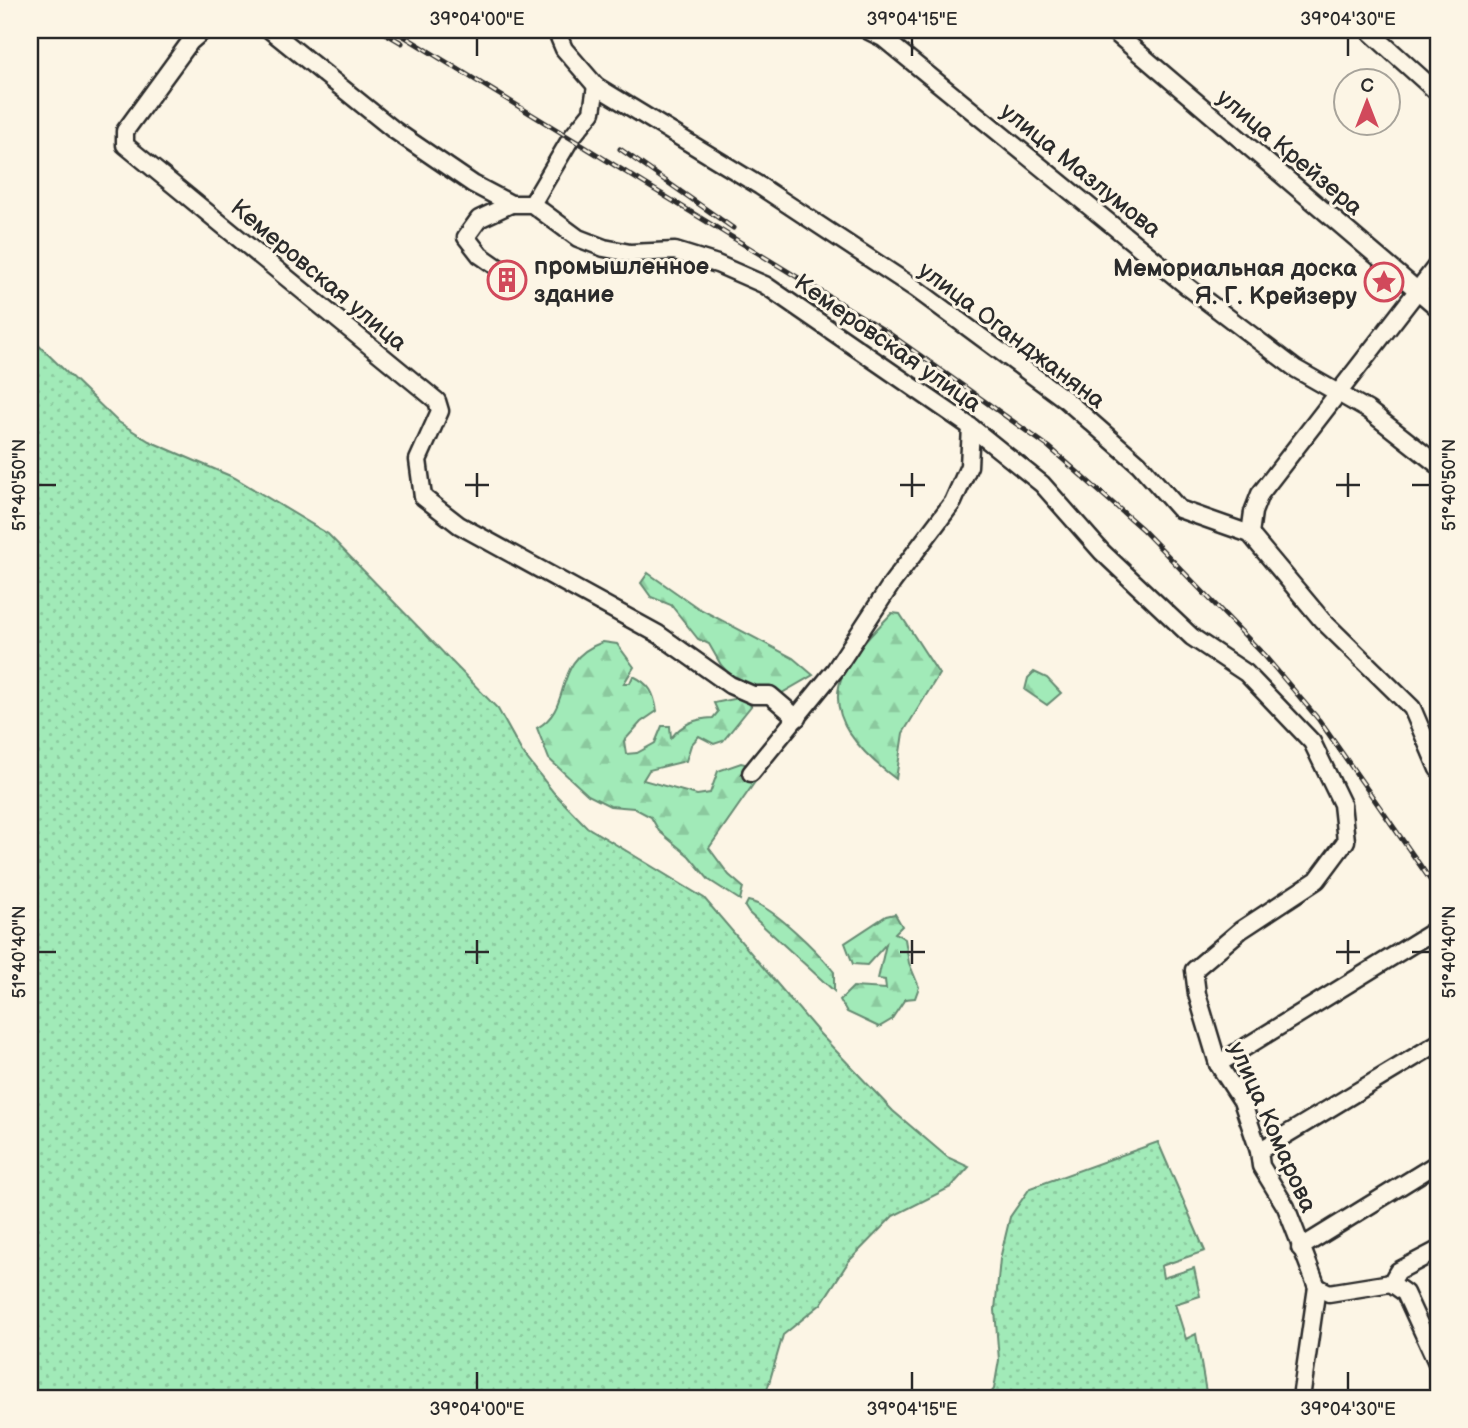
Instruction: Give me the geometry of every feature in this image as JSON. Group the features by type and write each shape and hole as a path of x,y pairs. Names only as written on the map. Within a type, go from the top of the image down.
{"street":[{"name":"Кемеровская улица","path":"204,30 190,42 125,131 125,145 438,401 440,411 418,460 423,497 458,525 658,634 730,685 752,695 770,695 797,718"},
{"path":"270,30 394,130 473,184 511,204"},
{"name":"улица Оганджаняна","path":"556,30 565,49 596,86 760,186 916,289 1066,400 1139,464 1179,509 1250,534"},
{"name":"улица Мазлумова","path":"867,30 883,38 1188,287 1296,369 1368,410 1438,465"},
{"name":"улица Крейзера","path":"1112,30 1438,308"},
{"path":"1368,30 1438,93"},
{"path":"503,271 480,255 466,237 479,219 511,204 532,204 571,138 592,112 596,86"},
{"name":"Кемеровская улица","path":"532,204 578,238 604,248 630,253 676,251 718,264 765,285 971,427 1042,484 1102,552 1192,637 1246,673 1312,742 1342,804 1346,841 1336,856"},
{"path":"1438,264 1419,292 1260,494 1253,512 1250,534 1322,620 1412,708 1438,769"},
{"path":"751,773 835,670 892,583 953,502 969,466 971,427"},
{"name":"улица Комарова","path":"1317,1287 1286,1207 1261,1166 1259,1151 1242,1101 1218,1064 1197,994 1195,970 1241,930 1317,880 1336,856"},
{"path":"1218,1064 1437,929"},
{"path":"1259,1151 1438,1043"},
{"path":"1300,1248 1438,1163"},
{"path":"1391,1283 1398,1271 1438,1250"},
{"path":"1301,1398 1317,1287 1329,1293 1391,1283 1405,1293 1438,1365"}],"green space":[{"path":"30,337 117,421 149,441 235,478 328,534 498,709 522,752 554,793 587,827 704,898 820,1034 893,1111 947,1157 969,1167 951,1187 893,1216 849,1261 821,1304 783,1335 767,1390 753,1398 37,1398 30,1394"},
{"path":"648,573 698,608 793,658 813,675 782,693 741,687 721,665 709,644 698,639 671,605 651,597 641,583"},
{"path":"892,613 900,614 939,674 903,733 896,779 860,746 842,719 838,704 839,689 848,664"},
{"path":"603,642 617,644 634,667 624,683 630,683 633,676 644,682 653,694 656,705 657,711 641,722 624,741 626,754 637,753 655,743 662,726 670,726 671,738 690,723 713,718 718,712 714,703 744,697 751,706 723,741 714,744 699,736 691,745 686,761 649,770 643,780 697,795 710,793 718,771 741,763 757,767 757,779 709,848 729,875 743,887 740,900 709,880 689,856 659,831 651,817 634,808 610,806 588,795 549,759 537,728 549,719 556,708 575,660 586,650"},
{"path":"1034,672 1047,678 1061,693 1047,705 1025,690 1028,678"},
{"path":"748,901 758,904 781,920 817,953 834,972 834,991 749,913 745,907"},
{"path":"895,914 902,926 895,933 905,939 909,963 919,987 915,998 905,999 891,1020 879,1027 847,1012 840,1000 853,987 886,989 885,980 878,979 886,944 867,965 853,964 845,943 886,916"},
{"path":"1158,1142 1205,1251 1161,1266 1163,1278 1194,1268 1200,1296 1175,1304 1186,1339 1196,1334 1207,1398 987,1398 994,1389 999,1360 995,1310 1000,1259 1010,1217 1030,1188"}],"railway":[{"path":"380,30 402,43"},
{"path":"394,30 890,334 1049,447 1142,529 1264,655 1319,720 1438,891"},
{"path":"620,149 733,228"}],"place":[{"name":"промышленное здание","path":"507,280"},
{"name":"Мемориальная доска Я. Г. Крейзеру","path":"1384,282"}]}
